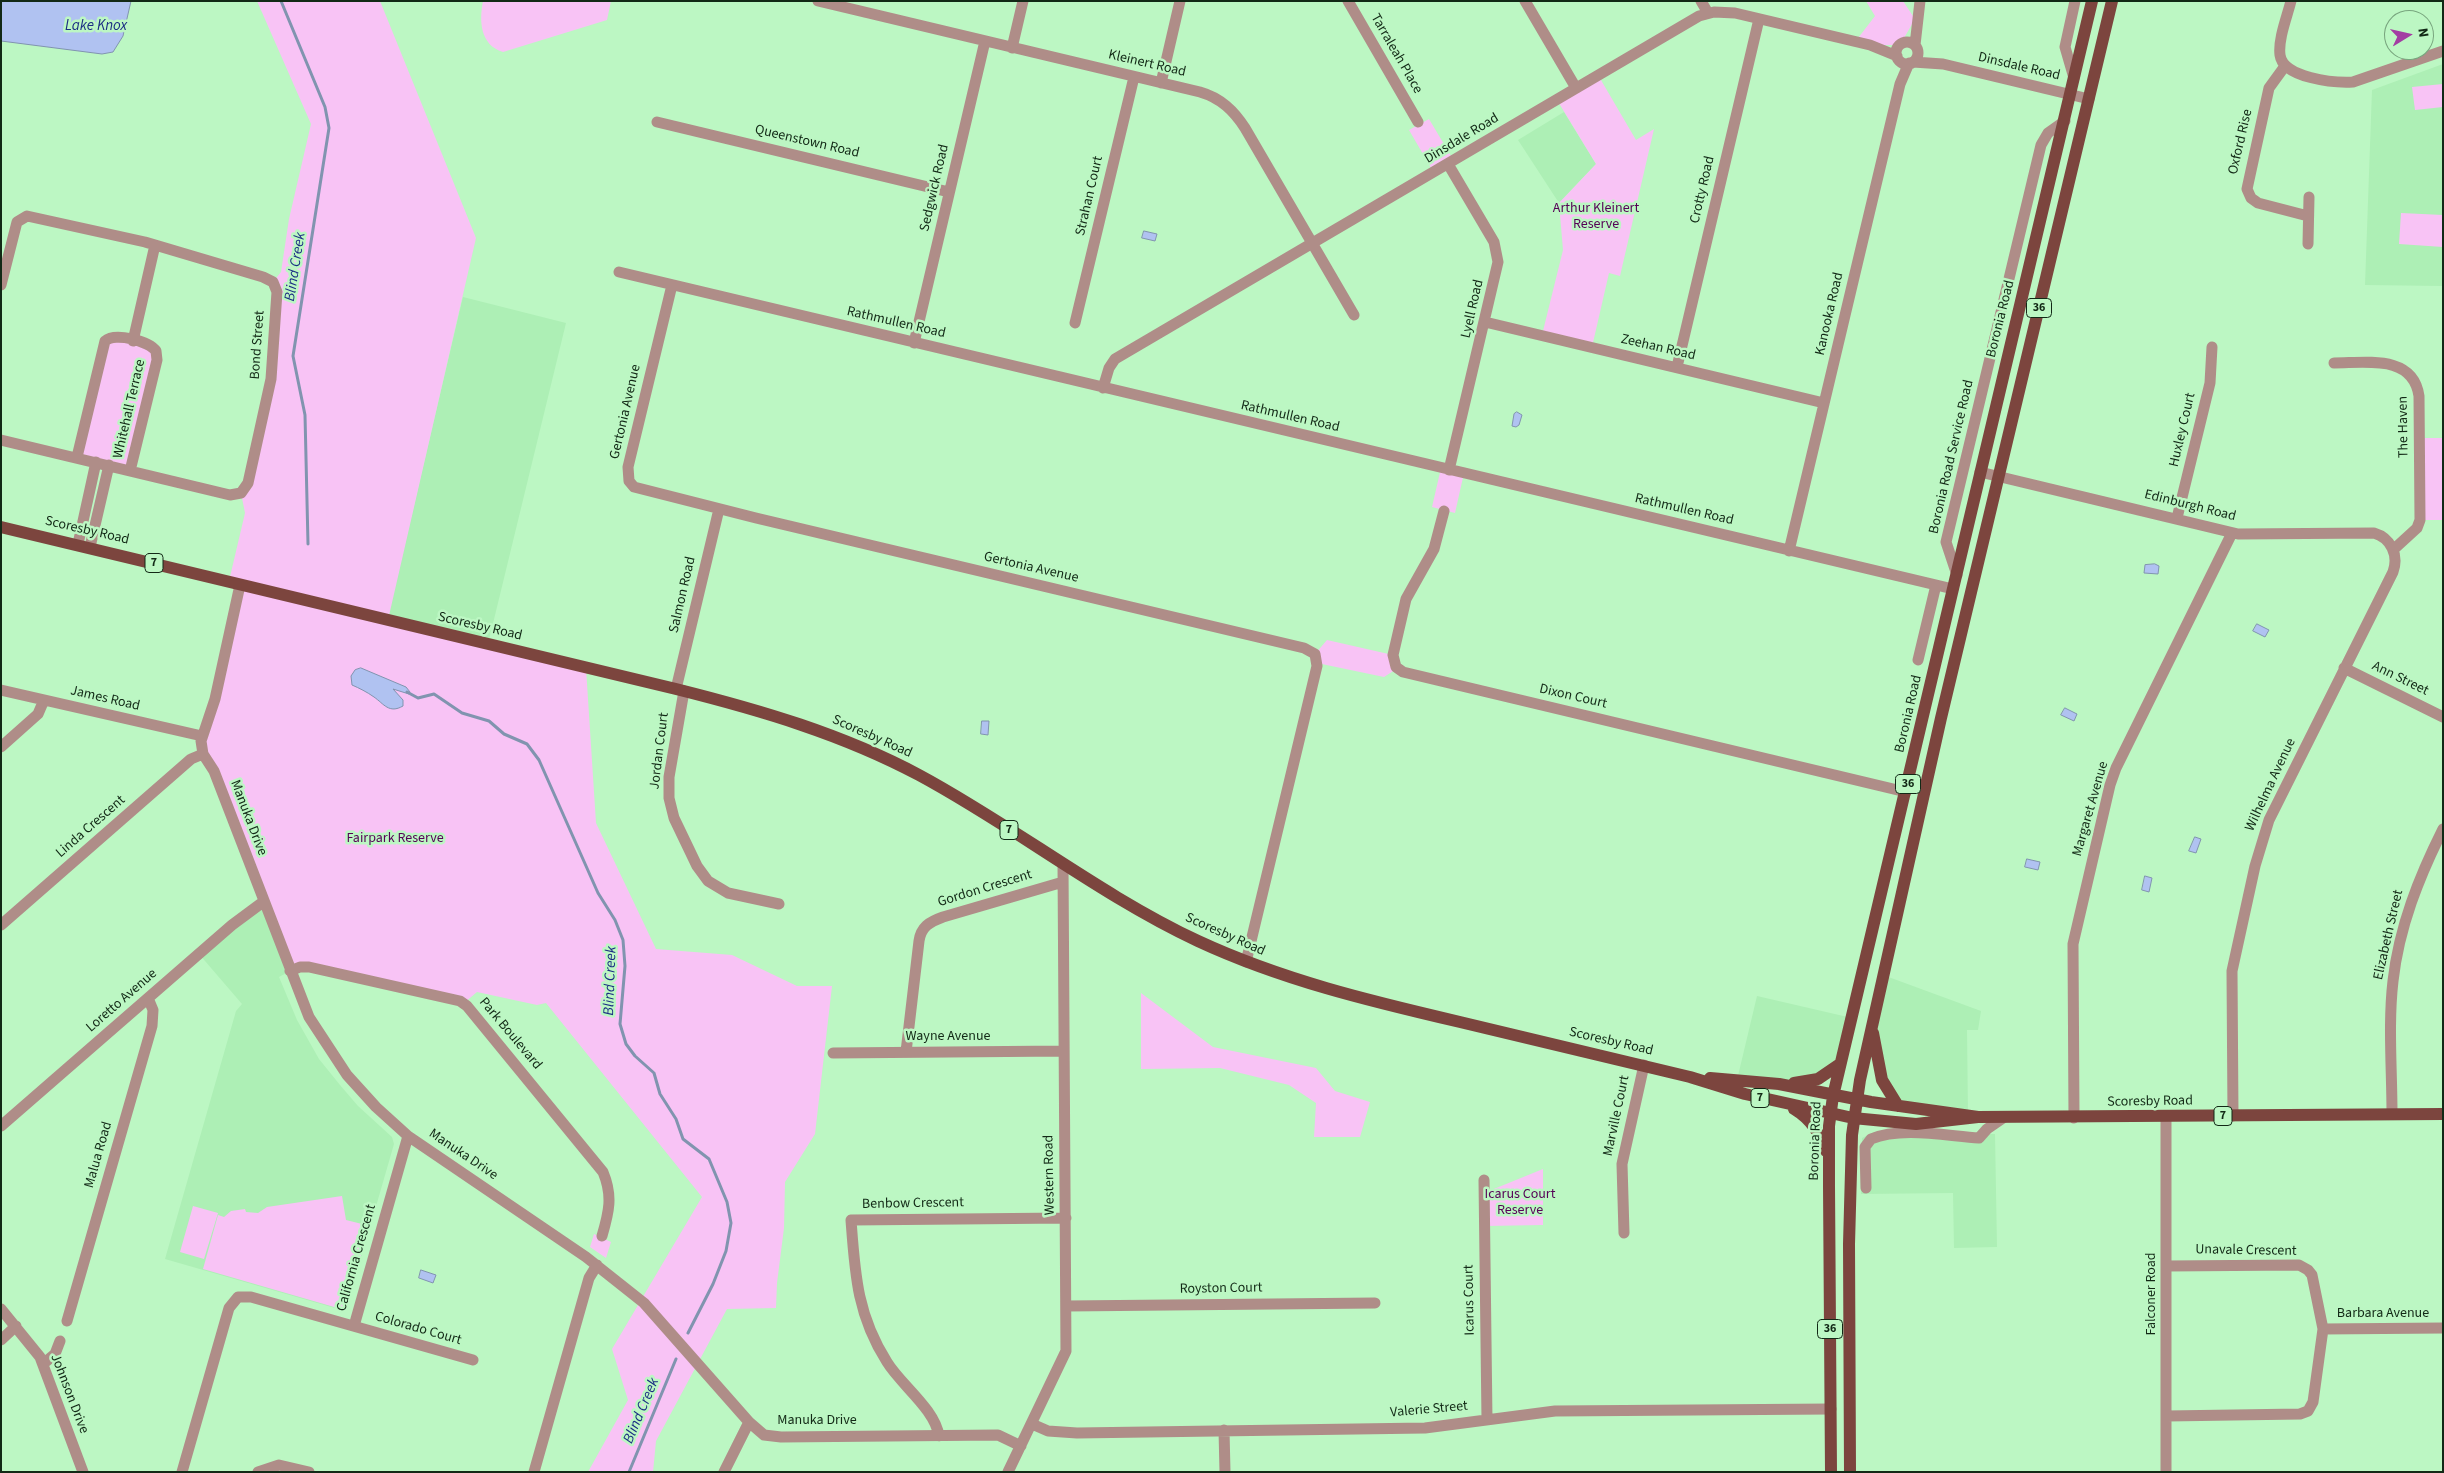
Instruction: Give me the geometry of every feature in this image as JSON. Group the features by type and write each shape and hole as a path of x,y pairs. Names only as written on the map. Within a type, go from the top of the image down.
{"main road":[{"name":"Boronia Road","path":"1831,1472 1829,1158 1833,1096 2092,1"},
{"name":"36","path":"1850,1472 1849,1244 1853,1118 1856,1099 1999,476 2112,1"},
{"name":"Scoresby Road","path":"1,527 680,690 755,709 803,724 885,758 949,792 1063,864 1162,923 1246,962 1330,991 1644,1065 1831,1114 1916,1124 1978,1117"},
{"path":"1953,588 1972,593"},
{"path":"1872,1025 1880,1072 1885,1087 1898,1106"},
{"path":"1779,1084 1815,1080 1840,1064"},
{"name":"Scoresby Road","path":"1690,1077 1779,1084 1833,1096 1978,1117 2074,1118 2443,1114"},
{"path":"1788,1104 1812,1122 1820,1134 1829,1158"}],"street":[{"name":"Kleinert Road","path":"818,1 865,7 1012,48 1206,94 1219,100 1231,110 1245,128 1354,315"},
{"path":"1012,48 1023,1"},
{"path":"1161,83 1180,1"},
{"name":"Tarraleah Place","path":"1348,1 1418,122"},
{"path":"1525,1 1576,88"},
{"path":"1701,1 1708,13"},
{"name":"Kanooka Road","path":"1789,551 1900,84 1904,55 1920,1"},
{"path":"2074,78 2065,47 2075,1"},
{"path":"2291,1 2280,50 2281,60 2285,66 2296,74 2341,83 2353,82 2443,51"},
{"name":"Dinsdale Road","path":"1104,388 1108,368 1115,359 1690,20 1708,13 1728,12 2089,99"},
{"name":"Kanooka Road","path":"1916,48 1917,15"},
{"name":"Crotty Road","path":"1677,367 1759,19"},
{"name":"Sedgwick Road","path":"914,343 985,41"},
{"path":"1907,42 1916,48 1917,57 1904,55 1907,42"},
{"name":"Dinsdale Road","path":"1916,48 1943,64"},
{"name":"Oxford Rise","path":"2285,66 2270,88 2247,189 2251,198 2258,203 2308,216"},
{"name":"Strahan Court","path":"1075,323 1134,77"},
{"name":"Boronia Road Service Road","path":"1956,575 1946,542 2041,145 2048,133 2065,121"},
{"name":"Queenstown Road","path":"657,122 949,192"},
{"name":"Lyell Road","path":"1448,164 1494,242 1498,254 1498,269 1450,470"},
{"path":"2308,244 2309,197"},
{"name":"Bond Street","path":"1,285 15,226 23,217 31,216 155,245 264,276 273,282 277,292 271,379 248,483 241,492 230,495 1,440"},
{"name":"Whitehall Terrace","path":"133,341 155,245"},
{"name":"Rathmullen Road","path":"619,272 1789,551 1953,588"},
{"name":"Gertonia Avenue","path":"672,285 628,467 629,481 638,489 1304,648 1312,652 1316,658 1317,666 1246,962"},
{"name":"Zeehan Road","path":"1485,322 1824,403"},
{"name":"Whitehall Terrace","path":"76,457 103,344 111,337 153,346 157,357 130,471"},
{"name":"Huxley Court","path":"2177,518 2210,383 2212,347"},
{"name":"The Haven","path":"2334,363 2392,364 2407,371 2416,384 2419,396 2420,520 2417,528 2392,548"},
{"path":"84,546 96,462"},
{"path":"84,546 109,465"},
{"name":"Edinburgh Road","path":"1980,472 2177,518 2232,533 2370,532 2382,536 2392,548"},
{"name":"Salmon Road","path":"680,690 719,509"},
{"name":"Dixon Court","path":"1444,511 1434,549 1406,599 1393,655 1396,667 1403,672 1906,792"},
{"name":"Margaret Avenue","path":"2074,1118 2073,944 2110,785 2116,768 2232,533"},
{"name":"Wilhelma Avenue","path":"2233,1116 2232,966 2258,852 2269,820 2393,572 2395,562 2392,548"},
{"name":"Manuka Drive","path":"240,584 213,706 202,736 203,754 214,771 308,1018 334,1060 368,1099 408,1136 597,1265 650,1309 749,1422 761,1433 774,1437 998,1435 1021,1446"},
{"name":"Boronia Road","path":"1918,660 1936,585"},
{"name":"Ann Street","path":"2344,668 2443,717"},
{"name":"James Road","path":"1,690 202,736"},
{"name":"Jordan Court","path":"680,690 668,788 671,808 677,826 697,866 715,886 728,893 779,904"},
{"path":"1,747 36,716 44,700"},
{"name":"Linda Crescent","path":"1,925 191,759 203,754"},
{"name":"Elizabeth Street","path":"2392,1114 2392,993 2394,972 2414,889 2443,829"},
{"name":"Western Road","path":"1008,1472 1065,1356 1067,1306 1063,864"},
{"name":"Gordon Crescent","path":"906,1052 920,936 926,925 937,919 1062,882"},
{"name":"Loretto Avenue","path":"1,1126 232,925 263,902"},
{"name":"Park Boulevard","path":"290,971 300,967 309,967 460,1001 468,1006 603,1172 610,1190 610,1204 602,1236"},
{"name":"Malua Road","path":"67,1321 152,1026 153,1010 148,998"},
{"name":"Wayne Avenue","path":"833,1053 1064,1051"},
{"name":"Marville Court","path":"1624,1234 1622,1164 1644,1065"},
{"name":"Falconer Road","path":"2166,1116 2166,1472"},
{"path":"1866,1188 1865,1147 1871,1139 1898,1134 1943,1134 1953,1137 1979,1138 1987,1129 2003,1118"},
{"name":"California Crescent","path":"182,1472 229,1308 235,1299 241,1296 251,1296 354,1326 408,1136"},
{"name":"Icarus Court","path":"1484,1180 1487,1420"},
{"name":"Benbow Crescent","path":"939,1436 935,1421 892,1370 867,1324 855,1281 851,1220 1066,1218"},
{"path":"534,1472 590,1275 597,1265"},
{"name":"Unavale Crescent","path":"2167,1266 2299,1265 2308,1270 2312,1275 2323,1329 2313,1402 2308,1410 2300,1414 2167,1416"},
{"name":"Royston Court","path":"1067,1306 1375,1303"},
{"name":"Johnson Drive","path":"1,1309 36,1350 83,1472"},
{"path":"1,1340 16,1326"},
{"name":"Colorado Court","path":"354,1326 473,1360"},
{"name":"Barbara Avenue","path":"2323,1329 2443,1328"},
{"path":"43,1364 55,1354 60,1341"},
{"name":"Valerie Street","path":"1032,1424 1048,1432 1077,1433 1425,1428 1555,1411 1830,1409"},
{"path":"724,1472 749,1422"},
{"path":"1224,1430 1224,1472"},
{"path":"258,1472 279,1465 309,1472"}],"shaded area":[{"path":"2443,64 2443,286 2365,285 2372,90"},
{"path":"1564,112 1596,164 1559,203 1518,140"},
{"path":"463,297 566,323 488,644 387,620"},
{"path":"263,902 290,971 279,977 297,1020 319,1059 358,1106 392,1137 394,1144 347,1307 342,1310 165,1259 236,1011 242,1004 199,954"},
{"path":"1883,975 1981,1011 1978,1030 1967,1030 1968,1116 1898,1106 1888,1092 1872,1025"},
{"path":"1757,996 1852,1018 1840,1064 1811,1082 1737,1080"},
{"path":"1874,1132 1995,1134 1997,1247 1954,1248 1953,1193 1861,1194 1862,1138"}],"green space":[{"name":"Fairpark Reserve","path":"257,1 380,1 476,238 388,620 586,668 596,823 656,949 732,955 797,986 832,986 815,1134 785,1182 784,1228 776,1308 727,1309 656,1441 653,1472 588,1472 628,1400 612,1349 702,1197 546,1003 537,1005 477,992 464,1003 296,969 203,754 240,585 229,581 245,513 241,493 270,388 273,282 281,272 289,219 311,124"},
{"path":"483,1 611,1 607,20 503,52 495,49 490,44 483,31 481,16"},
{"path":"1866,1 1903,1 1915,19 1900,45 1870,45 1855,42 1875,16"},
{"name":"Arthur Kleinert Reserve","path":"1598,75 1636,140 1654,129 1620,276 1609,273 1592,347 1542,335 1563,250 1559,203 1596,164 1557,100"},
{"path":"2443,84 2443,107 2415,110 2412,87"},
{"path":"1429,119 1454,161 1434,173 1409,130"},
{"path":"2401,213 2443,215 2443,247 2399,244"},
{"path":"108,339 155,348 130,471 77,457"},
{"path":"2419,438 2443,438 2443,520 2420,520"},
{"path":"1441,468 1464,473 1455,513 1432,507"},
{"path":"1327,640 1393,655 1398,668 1384,677 1317,663 1315,654"},
{"path":"1141,993 1213,1047 1316,1068 1335,1091 1370,1102 1360,1137 1314,1137 1316,1103 1289,1085 1220,1068 1141,1069"},
{"name":"Icarus Court Reserve","path":"1543,1169 1543,1225 1485,1226 1484,1193"},
{"path":"342,1196 346,1220 370,1226 346,1306 341,1309 203,1269 218,1215 224,1217 231,1211 245,1209 246,1212 258,1213 267,1207"},
{"path":"193,1206 218,1213 204,1259 180,1252"},
{"path":"594,1234 611,1242 606,1258 590,1247"}],"water":[{"name":"Lake Knox","path":"1,1 131,1 123,36 113,52 102,54 1,41"},
{"path":"1144,231 1157,234 1155,241 1142,238"},
{"path":"1517,412 1522,415 1519,425 1516,427 1512,426 1514,414"},
{"path":"2155,564 2159,566 2158,574 2144,573 2145,565"},
{"path":"2257,624 2269,630 2265,637 2253,631"},
{"path":"361,668 406,687 410,692 409,694 393,689 403,700 403,706 390,709 369,693 352,685 351,676 355,670"},
{"path":"2065,708 2077,714 2074,721 2061,715"},
{"path":"982,721 989,721 988,735 981,734"},
{"path":"2195,837 2201,839 2196,853 2189,851"},
{"path":"2027,859 2040,862 2038,870 2025,867"},
{"path":"2145,876 2152,878 2149,892 2142,890"},
{"path":"421,1270 436,1275 433,1283 419,1278"}],"waterway":[{"name":"Blind Creek","path":"281,1 325,107 329,128 293,356 305,415 308,544"},
{"name":"Blind Creek","path":"407,692 418,698 434,694 462,713 489,721 504,734 527,744 539,760 598,893 615,920 623,940 625,966 620,1024 626,1044 635,1056 654,1073 660,1094 676,1119 683,1139 709,1159 727,1202 731,1223 726,1251 713,1284 688,1333"},
{"name":"Blind Creek","path":"629,1472 676,1359"}]}
